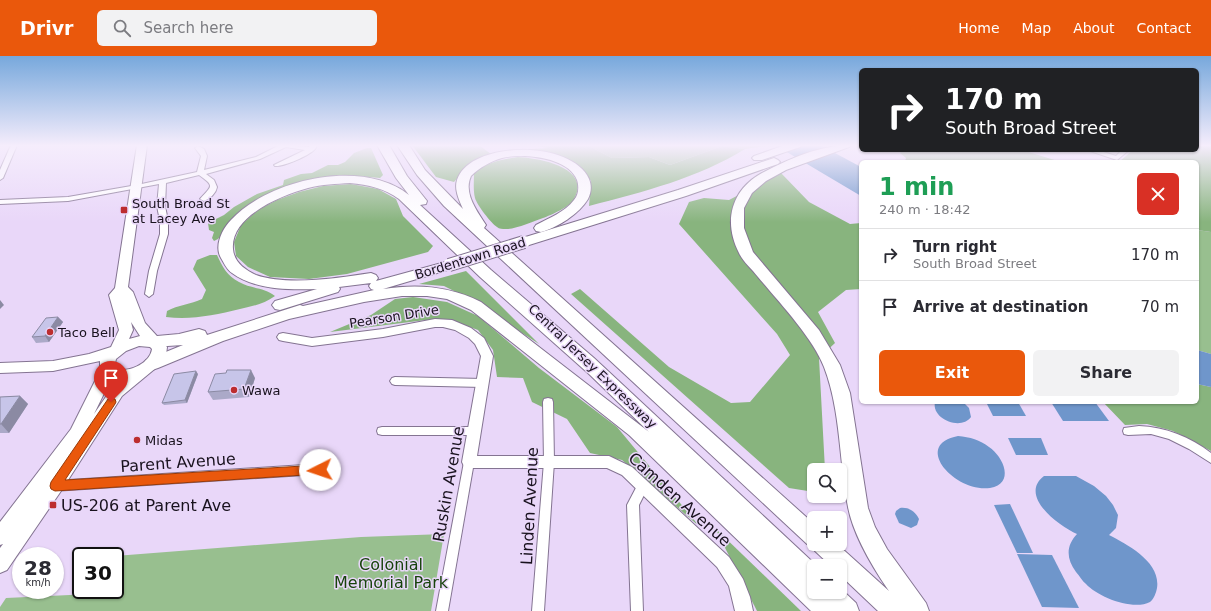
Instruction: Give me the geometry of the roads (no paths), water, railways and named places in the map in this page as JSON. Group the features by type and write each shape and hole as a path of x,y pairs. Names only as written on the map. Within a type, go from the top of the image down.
{"highway":[{"name":"Central Jersey Expressway","path":"398,171 419,199 807,571"},
{"name":"Central Jersey Expressway","path":"420,171 434,188 487,238 807,531"},
{"path":"469,171 463,182 464,196 487,238"},
{"path":"541,228 563,216 578,203 585,192 582,175 577,171"},
{"name":"Bordentown Road","path":"520,239 541,228 730,171"},
{"name":"Bordentown Road","path":"149,367 217,336 290,314 333,298 448,261 702,187 744,171"},
{"path":"770,171 746,192 738,207 736,216 738,234 746,253 813,334 832,365 841,393 858,508 866,530 879,556 918,611"},
{"path":"372,278 310,284 286,284 262,281 244,275 232,265 228,258 226,244 231,229 243,216 261,203 281,193 303,186 327,181 361,180 380,184 401,194 455,246 596,369"},
{"name":"Bordentown Road","path":"152,341 179,340 193,337 244,316 372,278 448,261"},
{"path":"290,314 403,290 428,290 442,292 466,300 476,306 635,430 827,611"},
{"path":"830,551 895,611"},
{"path":"835,599 848,611"}],"main road":[{"path":"0,564 24,530 77,433 106,370 106,362 116,350 126,330 116,295 121,289 139,171"},
{"path":"2,532 47,486 117,392 149,367 160,353 160,348 157,344 152,341 140,327 130,308 126,292 121,289"},
{"path":"0,368 53,366 89,359 138,341 152,341"},
{"path":"53,366 56,369 84,367 106,370 110,374 122,376 138,373 149,367"}],"street":[{"path":"0,202 68,198 137,187 208,171"},
{"path":"200,173 214,184 213,191 204,199"},
{"path":"149,294 153,270 164,234 164,221 161,206 163,181"},
{"name":"Pearson Drive","path":"283,337 312,342 383,333 444,322 460,326 478,339 485,348 488,356 487,363"},
{"name":"Ruskin Avenue","path":"442,611 487,363"},
{"path":"395,381 483,383"},
{"name":"Linden Avenue","path":"538,611 549,462 548,402"},
{"path":"1128,431 1140,428 1163,432 1189,443 1211,459"},
{"path":"382,431 475,431"},
{"name":"Camden Avenue","path":"469,462 609,462 627,472 723,562 738,583 742,595 744,611"},
{"name":"Parent Avenue","path":"47,486 320,470"},
{"path":"637,611 633,505 642,487"},
{"path":"2,532 24,530"}],"water":[{"path":"819,171 859,171 859,195"},
{"path":"1199,351 1211,354 1211,387 1199,384"},
{"path":"935,404 965,404 969,408 971,417 961,423 954,423 942,418 935,408"},
{"path":"987,404 1019,404 1026,416 993,416"},
{"path":"1052,404 1096,404 1109,421 1063,421"},
{"path":"958,436 971,438 986,445 999,457 1005,476 998,486 990,488 977,488 964,483 953,476 944,467 939,458 938,449 944,441"},
{"path":"1008,438 1041,438 1048,455 1016,455"},
{"path":"1044,476 1076,476 1094,486 1106,496 1118,515 1116,528 1109,535 1134,549 1149,562 1154,570 1157,579 1157,588 1155,596 1150,602 1135,605 1125,604 1099,594 1083,581 1070,562 1069,557 1069,548 1077,534 1052,517 1044,510 1038,501 1036,492 1037,484"},
{"path":"1010,504 1033,553 1017,553 994,505"},
{"path":"900,508 909,509 916,514 919,519 917,525 911,528 899,523 895,514"},
{"path":"1017,554 1052,555 1079,608 1042,607"}],"place":[{"name":"South Broad St at Lacey Ave","path":"124,210"},
{"name":"Taco Bell","path":"50,332"},
{"name":"Wawa","path":"234,390"},
{"name":"Midas","path":"137,440"},
{"name":"US-206 at Parent Ave","path":"53,505"}],"park label":[{"name":"Colonial Memorial Park","path":"391,573"}]}
